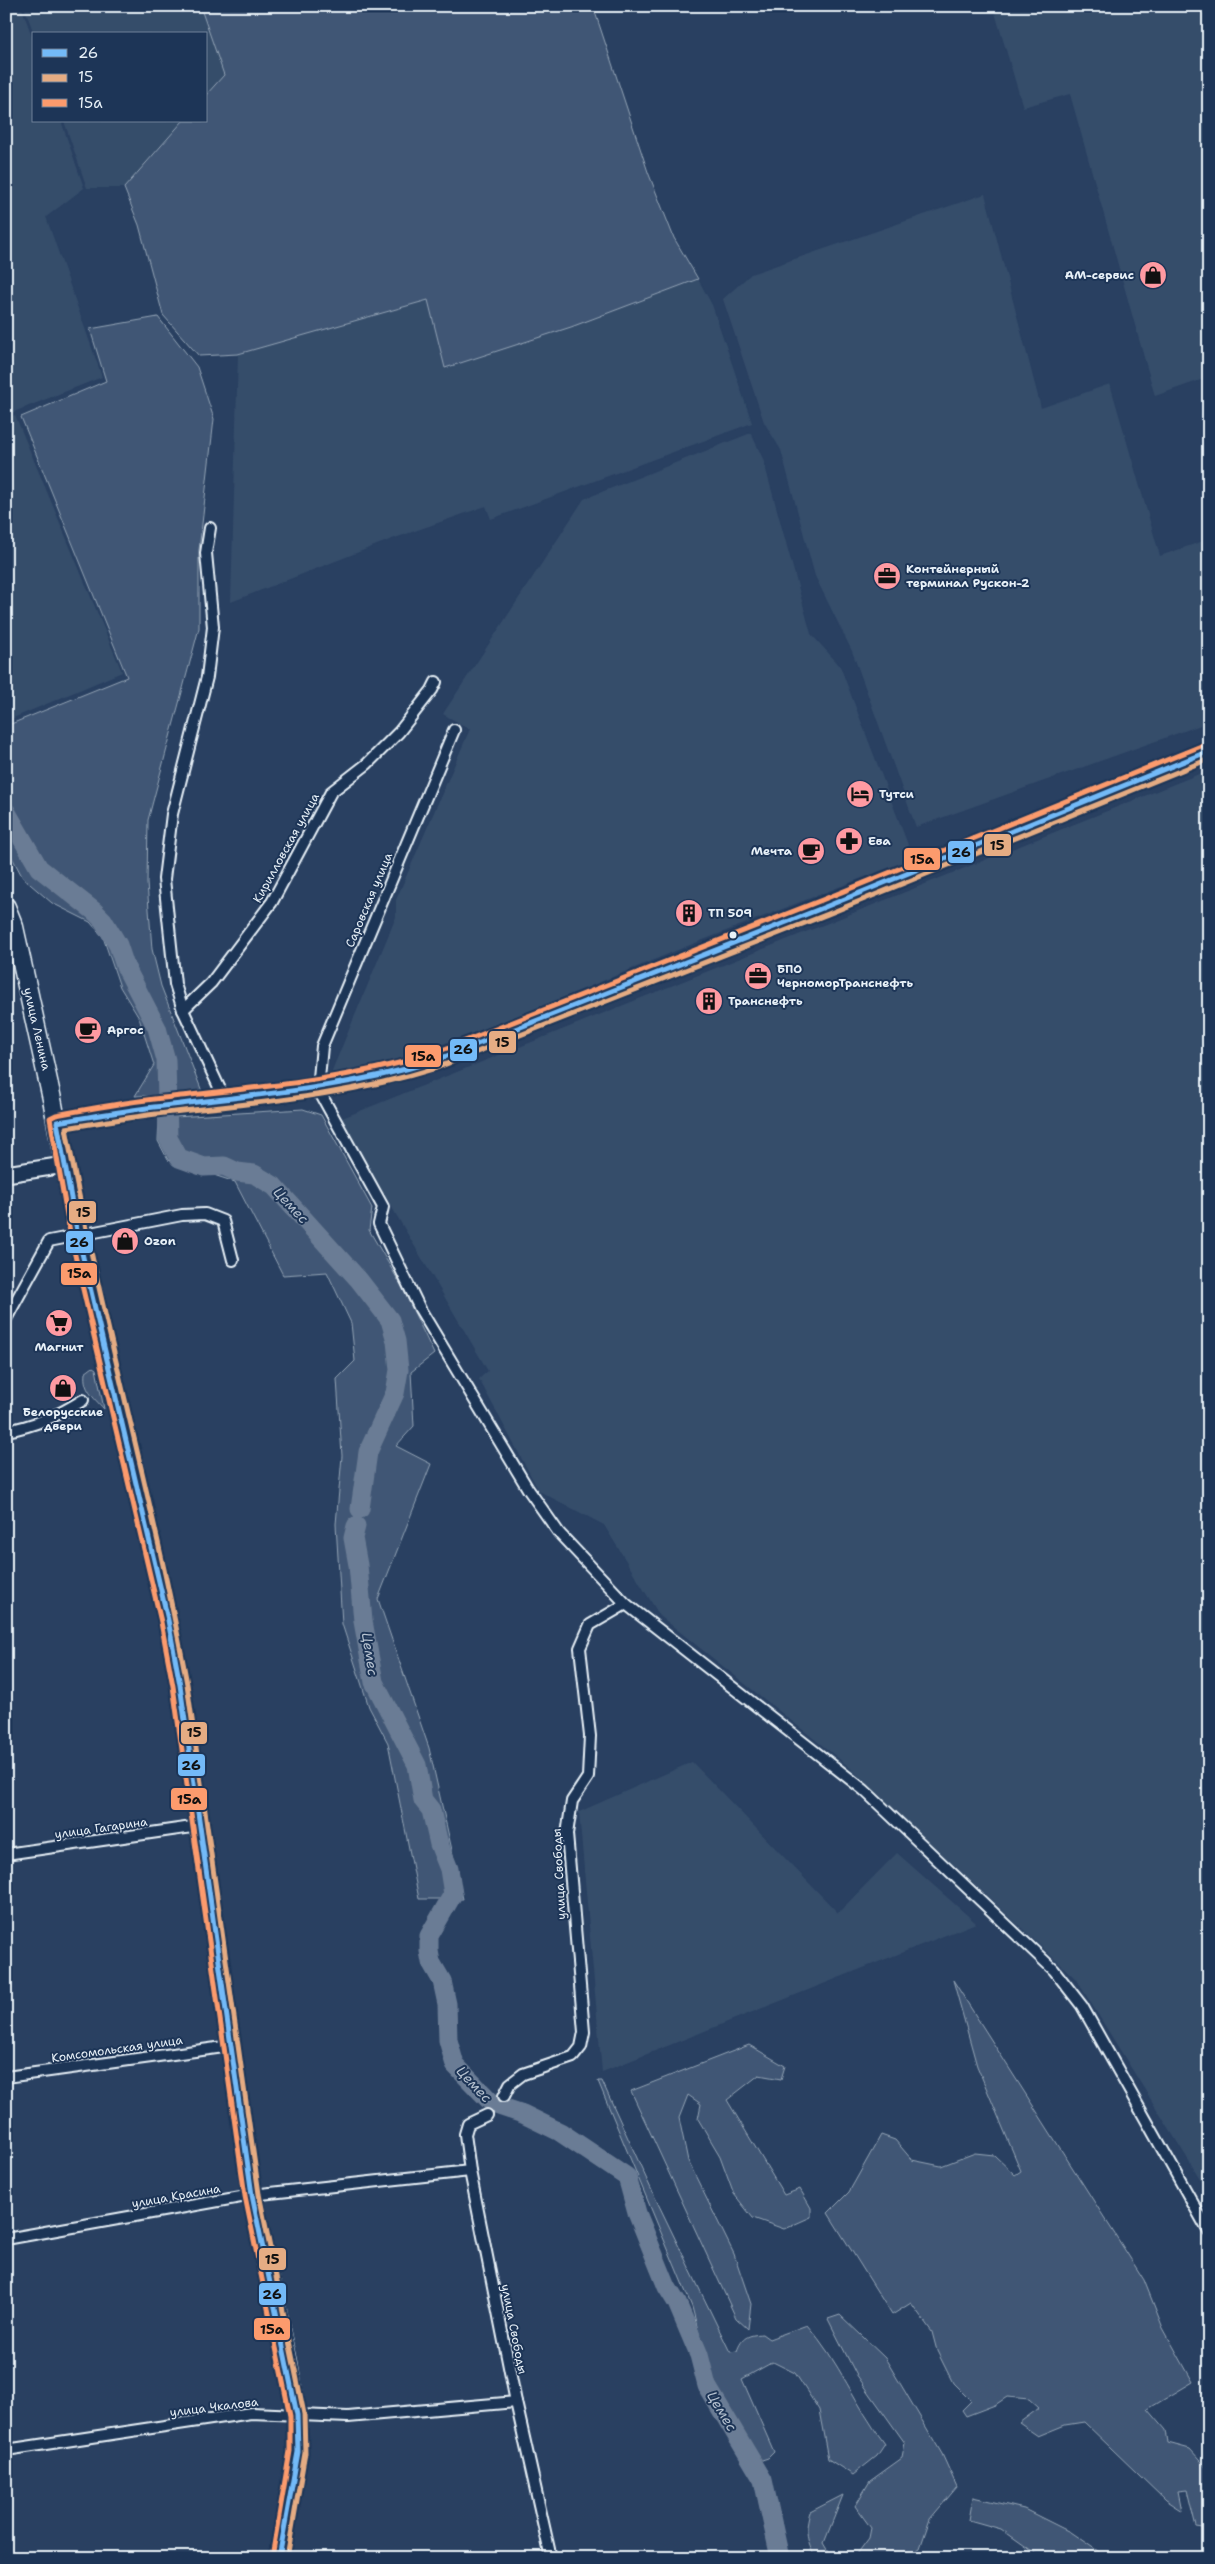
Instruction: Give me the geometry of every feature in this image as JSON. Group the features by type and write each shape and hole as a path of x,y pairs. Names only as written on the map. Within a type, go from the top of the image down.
{"highway":[{"name":"улица Ленина","path":"6,908 14,928 57,1122 64,1165"},
{"path":"64,1165 78,1236 168,1620 180,1685 252,2195 288,2363 297,2415 298,2452 279,2558"}],"main road":[{"path":"57,1122 318,1086 392,1074 434,1061 1209,751"},
{"path":"6,1174 64,1165"}],"street":[{"path":"210,528 206,554 213,627 207,676 172,814 164,878 176,984 182,1010 225,1100"},
{"name":"Кирилловская улица","path":"182,1010 210,984 272,902 331,792 367,764 399,732 432,690 436,682"},
{"name":"Саровская улица","path":"318,1086 322,1046 454,730"},
{"path":"318,1086 383,1207 379,1224 420,1309 528,1489 560,1534 626,1604 864,1790 1054,1970 1082,2006 1209,2232"},
{"path":"6,1319 49,1241 182,1215 205,1214 223,1221 233,1260"},
{"path":"6,1431 28,1427 58,1416 83,1400"},
{"name":"улица Свободы","path":"504,2096 510,2084 523,2074 573,2057 581,2047 584,2032 567,1834 572,1801 588,1777 590,1736 580,1648 590,1625 626,1604"},
{"name":"улица Гагарина","path":"6,1854 199,1826"},
{"name":"Комсомольская улица","path":"6,2077 231,2046"},
{"name":"улица Свободы","path":"487,2116 468,2124 465,2134 470,2171 516,2402 551,2558"},
{"name":"улица Красина","path":"6,2239 252,2195 470,2171"},
{"name":"улица Чкалова","path":"6,2450 251,2413 348,2417 516,2402"}],"shaded area":[{"path":"6,6 21,6 32,36 32,122 61,122 84,188 46,217 102,377 6,415"},
{"path":"24,6 200,6 224,75 208,93 208,32 33,32"},
{"path":"200,6 593,6 648,172 674,238 698,279 571,327 445,368 428,300 238,354 199,356 163,315 139,225 124,188 182,122 208,122 208,93 224,75"},
{"path":"993,6 1209,6 1209,377 1155,396 1070,94 1023,107"},
{"path":"64,122 182,122 124,188 87,188"},
{"path":"985,194 1041,408 1110,384 1160,556 1209,539 1209,722 916,827 852,651 815,576 781,450 764,422 723,299 751,274"},
{"path":"698,279 712,305 752,423 491,519 486,506 392,539 231,602 238,354 428,300 445,368 571,327"},
{"path":"158,317 197,367 214,419 199,550 199,628 148,820 147,883 152,949 161,986 203,1094 135,1096 154,1065 139,1018 120,987 103,937 90,922 52,903 23,878 6,846 6,726 127,677 21,417 106,381 90,329"},
{"path":"15,415 122,672 6,721 6,419"},
{"path":"751,433 763,459 811,634 840,666 913,858 685,947 495,1025 375,1068 331,1073 396,917 396,900 470,729 443,714 584,499"},
{"path":"1209,770 1209,2193 1076,1979 848,1766 660,1616 604,1525 539,1491 479,1379 488,1371 340,1119"},
{"path":"303,1109 321,1115 372,1208 369,1230 401,1285 434,1354 411,1372 414,1426 396,1446 431,1464 378,1599 429,1748 463,1899 419,1899 388,1743 369,1707 342,1624 336,1524 342,1456 337,1379 355,1361 351,1323 327,1272 283,1275 235,1182 168,1160 158,1141 159,1118"},
{"path":"93,1367 96,1369 104,1409 87,1388 85,1373"},
{"path":"692,1762 838,1913 897,1853 976,1923 602,2072 579,1812"},
{"path":"953,1980 1144,2280 1163,2328 1193,2382 1148,2409 1166,2430 1168,2443 1190,2449 1209,2470 1209,2529 1196,2527 1187,2490 1178,2491 1182,2511 1165,2500 1084,2422 1065,2425 1038,2436 1019,2423 1039,2408 1029,2399 1007,2397 995,2405 966,2416 962,2410 971,2401 953,2383 937,2351 932,2332 911,2303 892,2315 828,2213 849,2192 881,2135 895,2140 912,2160 941,2166 975,2153 994,2155 1015,2175 1021,2171 977,2066"},
{"path":"749,2045 785,2066 781,2079 759,2075 727,2100 784,2195 800,2189 811,2208 811,2217 784,2229 753,2218 734,2194 720,2156 698,2119 701,2104 688,2095 679,2118 688,2161 734,2254 751,2304 748,2329 736,2318 631,2091"},
{"path":"598,2081 602,2081 652,2191 730,2352 737,2351 743,2340 749,2336 762,2334 769,2339 807,2325 829,2353 865,2415 885,2444 877,2456 853,2475 828,2459 819,2410 795,2373 773,2362 742,2379 774,2452 768,2458 756,2462 712,2384 692,2307"},
{"path":"840,2315 885,2358 942,2454 957,2487 930,2519 920,2548 908,2556 896,2554 882,2558 857,2554 869,2538 871,2528 855,2506 870,2481 902,2458 905,2443 856,2374 828,2319"},
{"path":"843,2495 824,2543 833,2558 816,2558 810,2547 807,2535 810,2512"},
{"path":"973,2497 1024,2509 1070,2532 1108,2558 1042,2558 1001,2529 969,2520"}],"waterway":[{"name":"Цемес","path":"6,811 39,868 94,911 103,920 118,945 125,966 157,1028 166,1060 168,1138 179,1158 204,1167 224,1166 237,1172 254,1174 274,1186 359,1280 390,1320 396,1341 399,1370 395,1393 368,1452 360,1509"},
{"name":"Цемес","path":"356,1526 353,1538 358,1565 363,1621 374,1682 417,1765 423,1800 431,1810 439,1844 449,1869 453,1894 429,1936 429,1951 431,1962 442,1981 447,2004 448,2040 455,2065 493,2104 523,2114 560,2132 627,2177 637,2213 667,2287 677,2303 699,2355 707,2386 763,2480 780,2558"}],"transit line":[{"name":"15а","path":"272,2557 290,2451 290,2416 245,2196 173,1686 161,1622 71,1238 50,1118 56,1115 129,1102 328,1078 397,1064 432,1054 822,900 1206,744"},
{"name":"26","path":"279,2558 298,2452 297,2415 252,2195 180,1685 168,1620 78,1236 57,1122 330,1085 399,1071 434,1061 825,907 1209,751"},
{"name":"15","path":"287,2558 305,2453 304,2414 259,2194 187,1684 159,1545 94,1267 66,1128 156,1114 297,1098 367,1086 436,1068 828,914 1209,759"}],"place":[{"name":"АМ-сервис","path":"1153,275"},
{"name":"Контейнерный терминал Рускон-2","path":"887,576"},
{"name":"Тутси","path":"860,794"},
{"name":"Ева","path":"849,841"},
{"name":"Мечта","path":"811,851"},
{"name":"ТП 509","path":"689,913"},
{"name":"БПО ЧерноморТранснефть","path":"758,976"},
{"name":"Транснефть","path":"709,1001"},
{"name":"Аргос","path":"88,1030"},
{"name":"Ozon","path":"125,1241"},
{"name":"Магнит","path":"59,1323"},
{"name":"Белорусские двери","path":"63,1388"}]}
